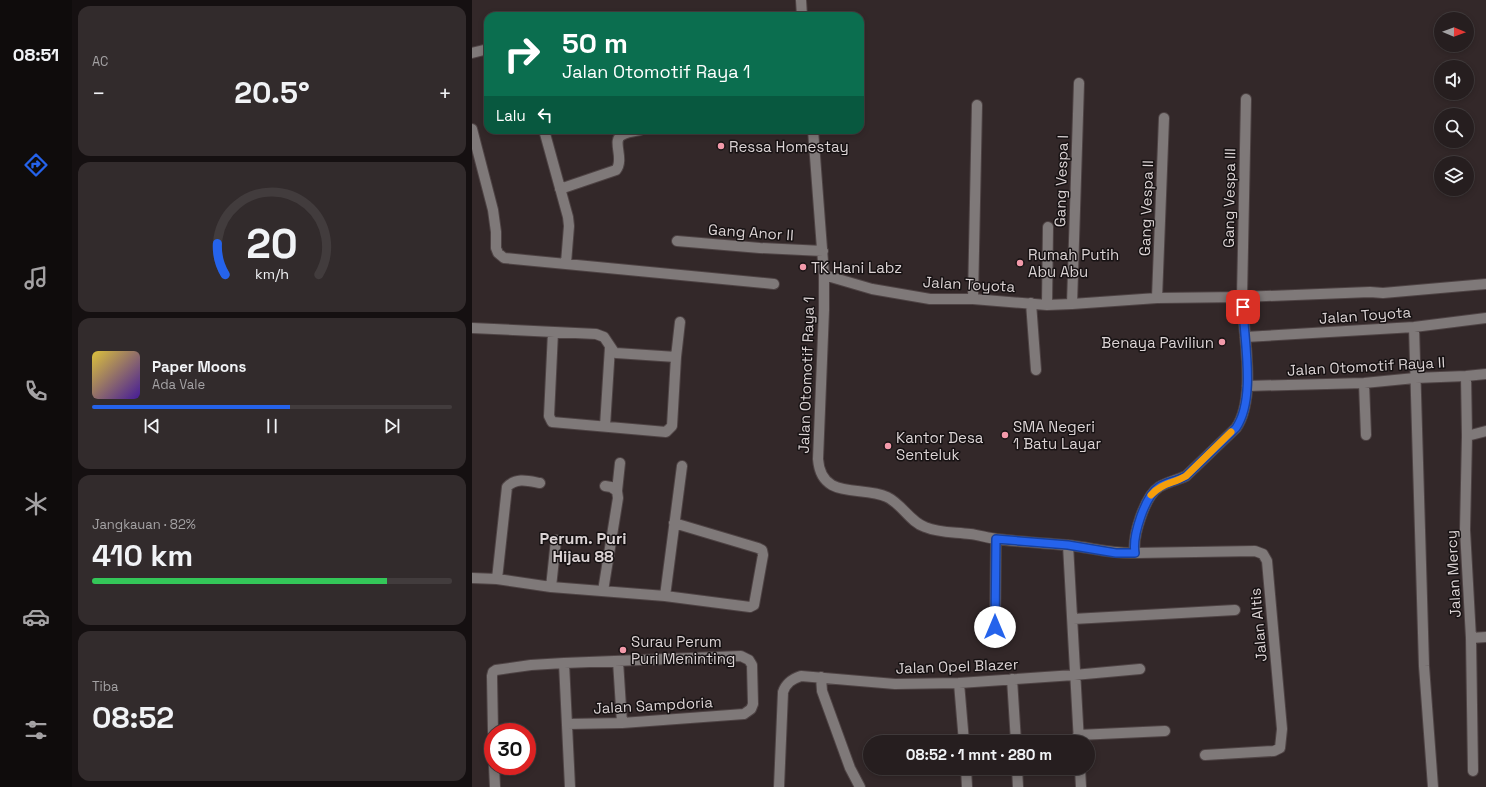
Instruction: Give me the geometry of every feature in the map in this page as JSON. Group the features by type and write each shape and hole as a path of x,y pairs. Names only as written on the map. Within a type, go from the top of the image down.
{"street":[{"path":"801,0 802,12"},
{"path":"472,53 484,50"},
{"name":"Gang Vespa I","path":"1072,304 1079,83"},
{"name":"Gang Vespa III","path":"1242,297 1246,99"},
{"path":"973,299 977,105"},
{"name":"Gang Vespa II","path":"1157,298 1164,118"},
{"path":"472,129 493,210 498,253 507,259 566,263 774,284"},
{"path":"545,134 567,209 569,226 566,263"},
{"path":"560,189 616,170 620,161 617,142 618,138 626,134"},
{"name":"Jalan Otomotif Raya 1","path":"813,134 824,275 818,459 822,475 829,483 840,489 878,494 887,497 924,527 931,529 996,539 1068,545 1116,553 1135,553"},
{"path":"1048,227 1048,305"},
{"name":"Gang Anor II","path":"677,241 761,248 823,251"},
{"name":"Jalan Toyota","path":"824,275 872,289 930,299 973,299 1048,305 1157,298 1242,297 1370,292 1383,293 1486,284"},
{"path":"1135,553 1140,521 1148,498 1159,487 1186,476 1236,428 1239,423 1244,409 1247,386 1242,297"},
{"path":"1031,303 1036,370"},
{"name":"Jalan Toyota","path":"1245,338 1414,326 1486,318"},
{"path":"553,332 549,416 552,422 666,432 670,430 672,426 676,357 680,322"},
{"path":"1414,326 1424,666 1433,787"},
{"path":"472,328 596,334 604,337 616,354 676,357"},
{"path":"605,426 610,347"},
{"name":"Jalan Otomotif Raya II","path":"1247,386 1364,383 1415,378 1486,374"},
{"name":"Jalan Mercy","path":"1466,376 1467,436 1465,530 1471,638 1473,771"},
{"path":"1364,383 1366,434"},
{"path":"1467,436 1486,431"},
{"path":"603,592 617,506 620,463"},
{"path":"665,596 682,466"},
{"path":"497,579 507,487 514,481 520,480 540,483"},
{"path":"605,486 612,487 617,491"},
{"path":"472,578 497,579 551,587 665,596 750,607 752,606 755,601 763,555 762,550 674,523"},
{"path":"995,627 996,539"},
{"path":"551,587 556,540"},
{"path":"1068,545 1078,735"},
{"name":"Jalan Altis","path":"1135,553 1255,551 1263,554 1267,561 1282,729 1280,748 1274,751 1205,755"},
{"path":"1073,619 1236,610"},
{"path":"1471,638 1486,637"},
{"name":"Jalan Sampdoria","path":"567,724 622,723 741,714 748,712 754,699 752,665 750,660 741,656 618,661"},
{"path":"493,723 493,672 508,668 564,663 618,661 622,723"},
{"path":"564,663 570,787"},
{"name":"Jalan Opel Blazer","path":"779,787 784,692 788,682 794,678 801,676 821,677 856,682 895,684 959,683 1140,669"},
{"path":"821,677 822,691 850,768 860,787"},
{"path":"1012,680 1016,735"},
{"path":"959,683 963,735"},
{"path":"1095,737 1165,731"},
{"path":"494,775 495,787"},
{"path":"966,775 967,787"},
{"path":"1017,775 1018,787"},
{"path":"1080,775 1081,787"}],"slow traffic":[{"path":"1151,495 1159,487 1186,476 1231,432"}],"place":[{"name":"Ressa Homestay","path":"721,146"},
{"name":"Rumah Putih Abu Abu","path":"1020,263"},
{"name":"TK Hani Labz","path":"803,267"},
{"name":"Benaya Paviliun","path":"1222,342"},
{"name":"SMA Negeri 1 Batu Layar","path":"1005,435"},
{"name":"Kantor Desa Senteluk","path":"888,446"},
{"name":"Surau Perum Puri Meninting","path":"623,650"}],"district":[{"name":"Perum. Puri Hijau 88","path":"583,547"}],"route":[{"path":"995,627 996,539 1068,545 1116,553 1135,553 1134,550 1140,521 1148,498 1159,487 1186,476 1236,428 1244,409 1247,386 1243,307"}]}
